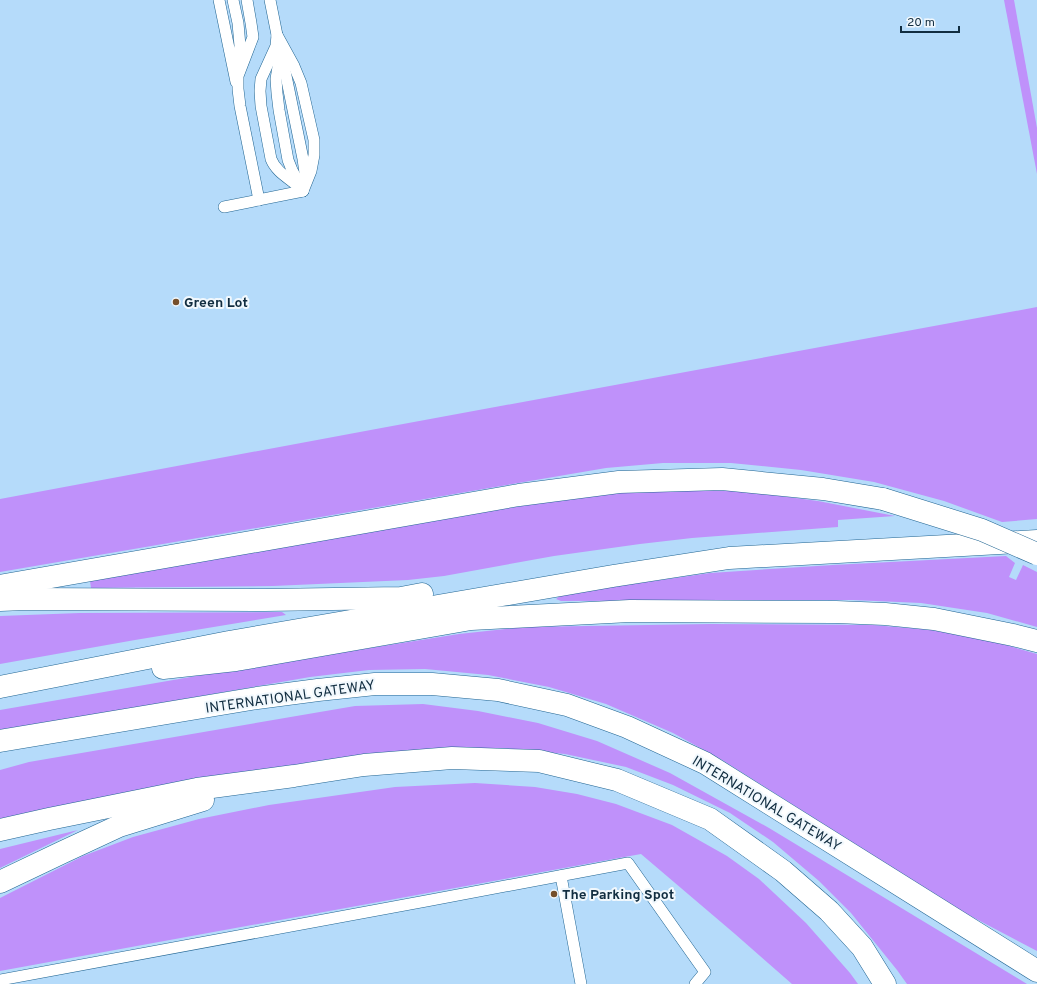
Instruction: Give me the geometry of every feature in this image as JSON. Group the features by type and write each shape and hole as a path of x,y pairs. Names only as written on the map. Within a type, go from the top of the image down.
{"highway":[{"path":"0,586 519,495 619,482 722,479 823,489 883,499 982,530 1037,554"},
{"path":"0,600 265,600 401,598 557,573 729,558 1037,541"},
{"path":"3,686 237,640 606,577 729,558"},
{"path":"3,686 236,660 471,618 630,611 836,612 885,614 934,619 1013,635 1037,642"},
{"name":"INTERNATIONAL GATEWAY","path":"0,741 265,697 375,684 432,684 491,690 568,704 627,727 705,763 1037,971"},
{"path":"0,755 86,726"},
{"path":"0,830 197,789 364,765 452,758 539,761 617,780 710,819 783,872 829,911 862,947 885,984"},
{"path":"0,882 119,826 196,802 294,776"}],"lane":[{"path":"219,0 259,200"},
{"path":"233,0 240,41 236,76 240,106"},
{"path":"240,106 238,76 252,36 247,0"},
{"path":"270,0 279,43 276,93 288,160 303,191"},
{"path":"277,35 276,46 261,79 261,106 270,159 273,166 303,191"},
{"path":"277,35 294,66 301,83 314,140 314,155 311,171 303,191"},
{"path":"224,207 303,191"},
{"path":"0,980 628,863 705,972 696,984"},
{"path":"561,876 581,984"}],"shaded area":[{"path":"1004,0 1014,0 1037,128 1037,174"},
{"path":"1037,307 1037,519 1002,522 944,501 874,482 801,470 731,463 663,463 606,468 0,572 0,499"},
{"path":"694,489 751,492 818,501 895,516 838,520 838,527 692,538 640,544 554,556 444,576 408,580 273,586 91,588 90,581 471,514 604,493"},
{"path":"1006,556 1015,563 1009,577 1016,580 1023,565 1037,572 1037,627 987,613 921,603 853,600 561,601 556,599 562,594 710,573"},
{"path":"282,612 286,615 0,664 0,616 80,613"},
{"path":"710,624 873,625 931,630 989,640 1037,654 1037,951 961,911 722,760 673,733 606,704 549,687 488,675 425,669 369,670 310,677 0,731 0,710 231,670 459,634 525,627"},
{"path":"423,704 478,711 538,723 597,741 670,773 769,828 1027,984 907,984 851,913 819,881 773,842 730,813 673,785 626,767 565,754 502,748 434,750 0,824 0,770 29,762 355,706"},
{"path":"475,783 535,787 577,794 616,804 672,825 727,856 759,879 806,923 858,984 792,984 641,854 0,971 0,898 83,856 133,837 199,819 269,805 395,787"},
{"path":"78,830 0,868 0,849"}],"place":[{"name":"Green Lot","path":"176,302"},
{"name":"The Parking Spot","path":"554,894"}]}
